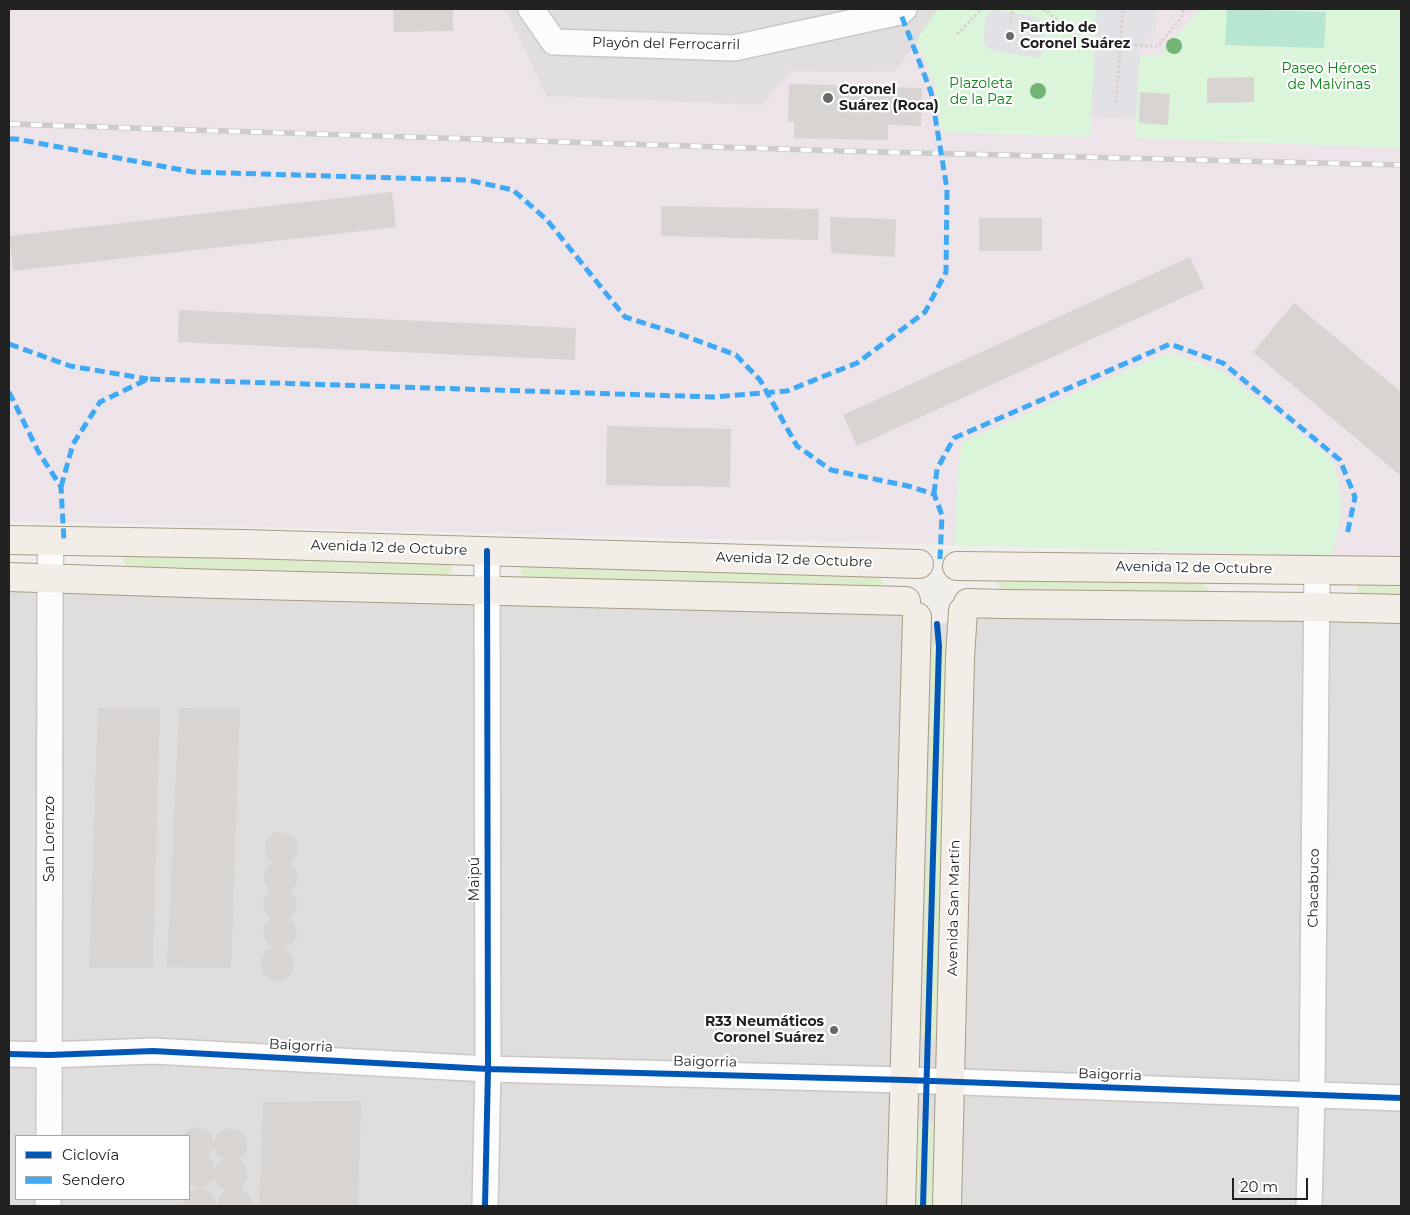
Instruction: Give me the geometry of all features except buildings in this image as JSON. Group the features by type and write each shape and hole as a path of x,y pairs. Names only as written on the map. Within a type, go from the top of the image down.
{"main road":[{"name":"Avenida 12 de Octubre","path":"9,540 244,544 919,564"},
{"path":"9,577 487,590 911,609 926,622 937,624 948,622 958,616 966,607 970,589 968,578 954,563 944,559 922,562 913,568 907,577 904,588 911,609 905,1080 901,1206"},
{"name":"Avenida 12 de Octubre","path":"957,566 1401,571"},
{"path":"966,607 1002,604 1401,609"},
{"name":"Avenida San Martín","path":"947,1206 960,656 966,607"}],"street":[{"name":"Playón del Ferrocarril","path":"531,9 554,42 734,48 900,12 904,9"},
{"name":"San Lorenzo","path":"49,1135 51,542"},
{"name":"Maipú","path":"484,1206 488,1069 487,551"},
{"name":"Chacabuco","path":"1309,1206 1312,1094 1317,570"},
{"name":"Baigorria","path":"9,1054 49,1055 153,1051 488,1069 905,1080 1401,1098"}],"path":[{"path":"957,34 982,9"},
{"path":"1010,24 1012,9"},
{"path":"1043,9 1067,27"},
{"path":"1116,103 1123,9"},
{"path":"1120,45 1158,46 1181,18 1184,9"}],"shaded area":[{"path":"9,9 1401,9 1401,558 9,521"},
{"path":"505,9 938,9 895,72 791,71 761,105 547,96"},
{"path":"1097,9 1158,9 1155,32 1140,48 1136,118 1091,116"},
{"path":"994,10 1033,16 1040,20 1045,27 1042,55 1038,58 990,50 985,45 983,38 987,15"},
{"path":"9,577 906,601 926,622 937,624 948,622 958,617 1401,609 1401,1206 9,1206"}],"green space":[{"name":"Plazoleta de la Paz","path":"938,9 1097,9 1090,137 942,132 935,86 917,39"},
{"name":"Paseo Héroes de Malvinas","path":"1203,9 1401,9 1401,148 1135,138 1139,55 1160,56 1197,12"},
{"path":"1227,9 1326,12 1324,48 1225,45"},
{"path":"1170,352 1225,373 1331,458 1339,482 1342,511 1332,555 954,545 958,471 962,442"},
{"path":"126,554 447,562 451,565 452,570 450,574 445,576 129,567 125,565 123,560"},
{"path":"524,567 876,575 880,577 883,583 880,587 523,578 520,573"},
{"path":"997,578 1201,581 1215,596 1002,589 997,585"},
{"path":"1358,583 1401,583 1401,596 1360,595 1356,589"},
{"path":"941,640 945,642 947,647 936,1036 933,1040 929,1040 922,1036 932,647 934,642"},
{"path":"924,1120 930,1121 934,1125 932,1206 915,1206 917,1125"}],"railway":[{"path":"9,124 842,151 1401,165"}],"marked path":[{"path":"61,487 73,444 100,402 148,379 713,397 787,391 857,363 925,312 946,272 947,189 931,92 900,12"},
{"path":"9,139 193,172 468,180 513,190 547,220 625,317 736,355 760,380 797,446 831,470 908,486 934,494 942,515 940,559"},
{"path":"9,344 70,366 148,379"},
{"path":"934,494 937,469 954,438 1170,344 1223,363 1340,460 1355,497 1347,535"},
{"path":"9,392 38,451 61,487 64,541"}],"cycle path":[{"path":"485,1206 488,1069 487,551"},
{"path":"923,1206 939,646 937,624"},
{"path":"9,1054 49,1055 153,1051 488,1069 905,1080 1401,1098"}],"place":[{"name":"Partido de Coronel Suárez","path":"1010,36"},
{"name":"Coronel Suárez (Roca)","path":"828,98"},
{"name":"R33 Neumáticos Coronel Suárez","path":"834,1030"}]}
